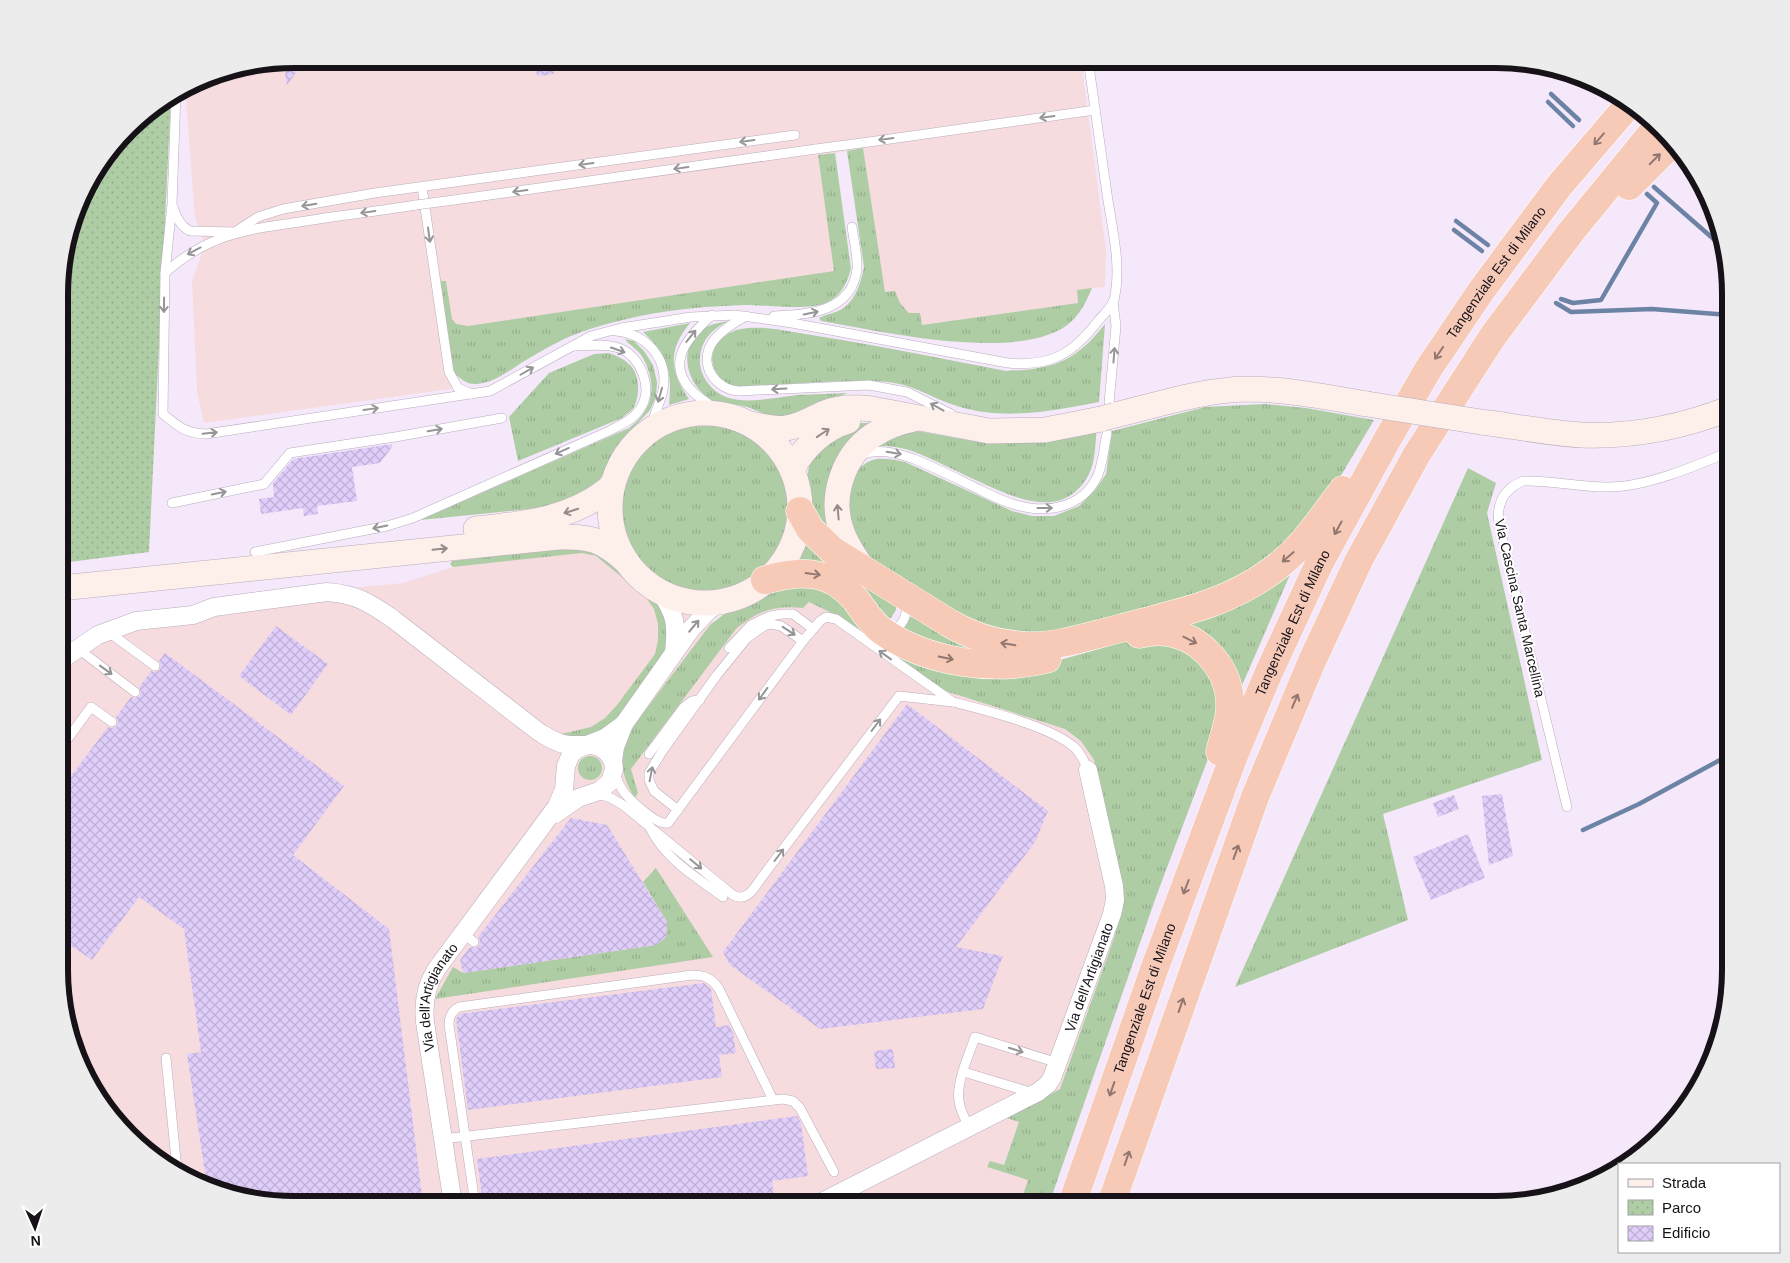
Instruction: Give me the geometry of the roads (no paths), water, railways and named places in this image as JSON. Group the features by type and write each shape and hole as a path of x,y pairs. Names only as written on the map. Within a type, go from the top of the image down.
{"highway":[{"name":"Tangenziale Est di Milano","path":"1075,1196 1151,979 1235,753 1269,672 1319,564 1429,368 1522,235 1559,186 1626,108"},
{"path":"1114,1196 1255,797 1282,729 1334,611 1359,560 1422,446 1493,336 1589,209 1653,131"},
{"path":"1589,209 1619,194 1632,184 1669,146"},
{"path":"800,511 810,529 843,558 967,632 987,640 1031,646 1075,639 1207,606 1253,584 1279,566 1300,548 1348,484 1387,440"},
{"path":"765,580 789,574 807,573 823,576 846,590 869,620 885,632 925,653 968,662 995,665 1045,660 1150,632 1168,632 1196,643 1211,655 1224,676 1230,692 1230,709 1195,862"}],"main road":[{"path":"626,561 612,529 610,501 614,479 624,458 649,430 663,422 680,416 705,413 723,414 751,424 772,428 785,428 802,424 827,412 846,408 862,408 980,430 1045,430 1108,418 1211,393 1246,389 1295,393 1578,435 1617,434 1675,425 1722,411"},
{"path":"865,572 842,532 837,513 841,478 858,448 872,436 908,416"},
{"path":"792,469 800,455 810,444 833,427 850,420 908,416"},
{"path":"68,587 548,538 584,537 604,544 626,561 641,579 659,590 691,601 721,601 741,595 765,580 781,565 794,545 798,533 800,511 798,491 792,469 778,447 751,424"},
{"path":"68,571 529,522 578,509 596,499 612,486"},
{"path":"68,599 269,578 354,558"}],"street":[{"path":"659,590 670,606 674,619 676,633 674,655"},
{"path":"68,654 98,635 136,621 193,615 214,607 327,592 343,593 369,602 393,619 538,732 556,752 570,782 585,792 591,793"},
{"path":"547,821 568,804 591,793 600,791 610,782 617,740 624,724 695,624 721,601"},
{"path":"547,821 561,798 568,760 571,754 577,749 611,735 624,724"},
{"path":"538,732 558,742 572,745 588,745 603,749 614,765"},
{"name":"Via dell'Artigianato","path":"834,1196 1034,1093 1048,1084 1054,1075 1112,914 1115,900 1114,886 1088,770"},
{"name":"Via dell'Artigianato","path":"452,1196 426,1022 426,989 433,974 469,937 547,821"}],"lane":[{"path":"848,463 857,457 871,452 899,454 1015,505 1034,508 1055,508 1073,503 1093,483 1100,467 1108,418 1116,326 1113,302 1116,274 1115,243 1089,68"},
{"path":"176,101 172,204 165,273 163,414 179,427 191,433 206,434 490,391 570,346 605,332 691,317 712,315 807,315 825,310 846,293 856,272 857,262 852,227"},
{"path":"172,204 178,220 190,231 234,232 265,226 1095,110"},
{"path":"165,273 180,259 193,251 234,232 251,220 277,210 422,187 795,134"},
{"path":"422,187 449,372 458,388 472,394"},
{"path":"980,430 915,395 893,388 863,385 739,391 726,389 710,373 708,352 717,337 745,316 1008,363 1030,364 1046,362 1066,354 1091,331 1113,302"},
{"path":"712,315 698,327 686,343 680,358 681,374 684,382 695,394 723,414"},
{"path":"605,332 622,332 640,338 652,348 660,361 663,376 662,390 649,430"},
{"path":"254,552 387,526 413,518 609,431 630,419 640,410 645,400 645,382 641,369 632,356 619,348 570,346"},
{"path":"172,503 264,484 290,453 502,418"},
{"name":"Via Cascina Santa Marcellina","path":"1567,807 1499,524 1497,513 1499,504 1514,485 1523,481 1616,487 1666,476 1722,455"},
{"path":"885,632 898,629 904,619 909,598"},
{"path":"729,648 751,624 770,616 793,614 812,630"},
{"path":"614,765 621,788 628,797 658,822 668,823 803,641 823,618 830,617 836,619 952,702"},
{"path":"678,810 654,791 649,780 649,772 741,644 764,626 776,624 786,628 803,641"},
{"path":"107,631 155,666"},
{"path":"76,648 135,692"},
{"path":"591,793 617,801 733,895 745,897 762,878 900,696 952,702"},
{"path":"649,754 684,707 692,701 700,700"},
{"name":"Via dell'Artigianato","path":"952,702 1006,717 1055,736 1068,743 1078,752 1088,770"},
{"path":"68,738 91,707 112,722"},
{"path":"647,824 666,854 723,897"},
{"path":"474,1196 449,1025 450,1016 455,1009 463,1006 692,975 708,978 719,988 773,1100"},
{"path":"969,1127 959,1101 959,1090 975,1037 1058,1063"},
{"path":"166,1058 176,1163"},
{"path":"964,1072 1034,1093"},
{"path":"443,1139 783,1099 793,1101 800,1108 834,1172"}],"waterway":[{"path":"1551,94 1579,120"},
{"path":"1548,102 1573,126"},
{"path":"1654,187 1716,241"},
{"path":"1561,299 1573,303 1601,300 1657,203 1647,194"},
{"path":"1456,221 1488,245"},
{"path":"1454,230 1482,251"},
{"path":"1719,253 1721,269"},
{"path":"1556,303 1571,312 1652,309 1722,314"},
{"path":"1583,830 1639,804 1722,759"}]}
